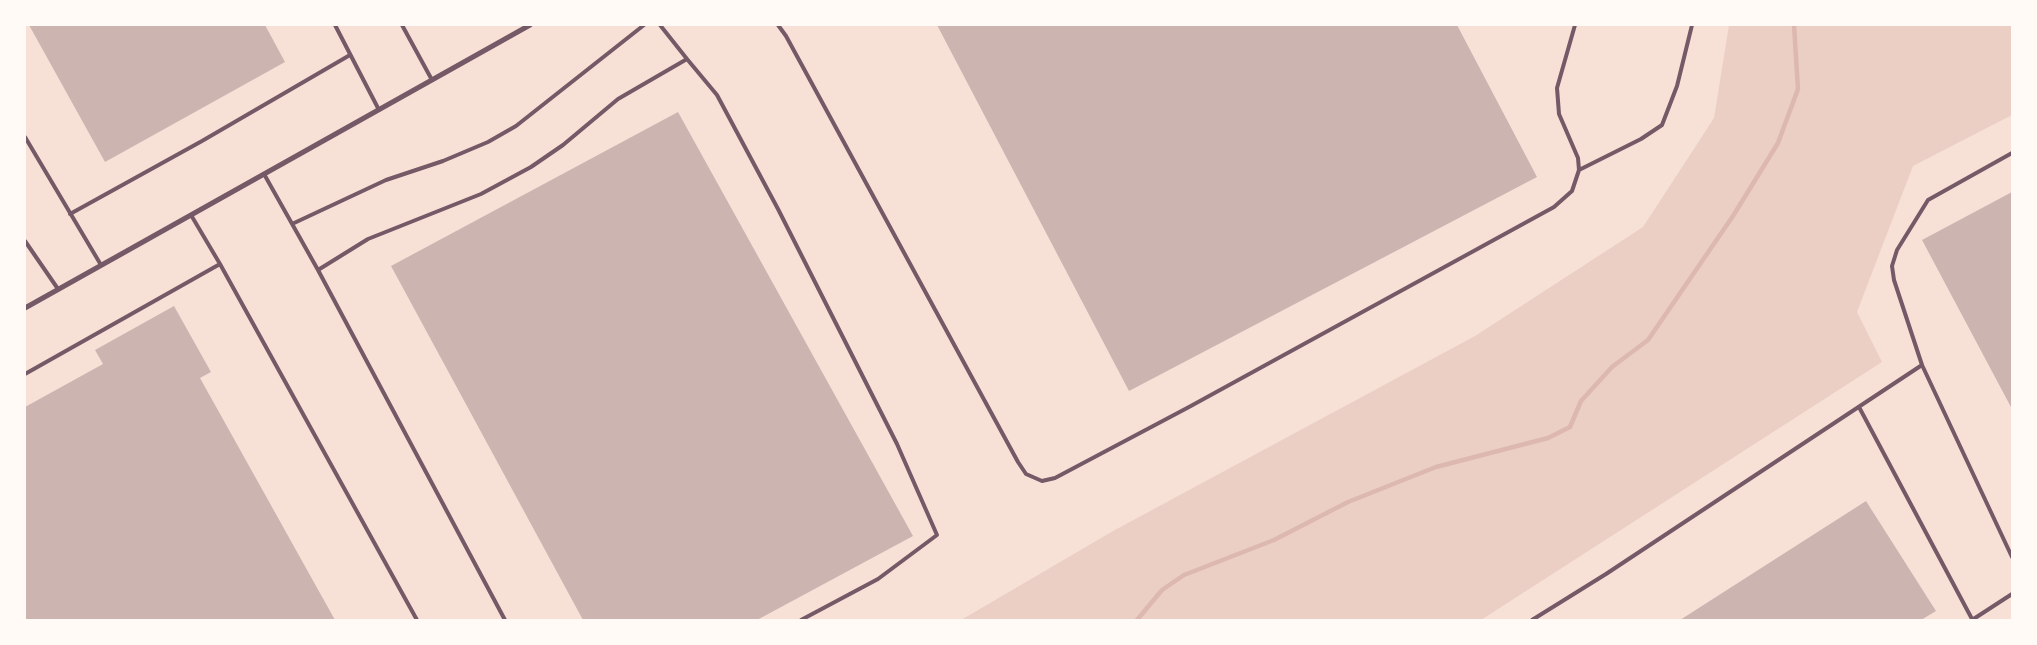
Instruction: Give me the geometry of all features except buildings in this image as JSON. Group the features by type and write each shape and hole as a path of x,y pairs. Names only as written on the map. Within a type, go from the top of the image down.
{"street":[{"path":"25,308 530,25"}],"lane":[{"path":"335,25 379,110"},
{"path":"402,25 432,80"},
{"path":"292,224 386,180 444,161 488,142 516,126 644,25"},
{"path":"660,25 717,96 778,209 897,444 937,535 878,579 801,620"},
{"path":"778,25 786,36 1018,462 1026,474 1042,482 1055,478 1181,411 1554,207 1572,191 1579,170 1578,158 1559,114 1557,88 1575,25"},
{"path":"1579,170 1662,125 1677,86 1692,25"},
{"path":"70,214 202,141 350,55"},
{"path":"318,270 368,239 481,194 531,167 563,145 618,99 687,59"},
{"path":"25,137 101,265"},
{"path":"2012,153 1928,200 1897,250 1892,266 1894,280 1922,365 2012,557"},
{"path":"264,174 318,270 504,620"},
{"path":"191,215 417,620"},
{"path":"25,240 58,290"},
{"path":"25,374 220,264"},
{"path":"1532,620 1606,574 1922,365"},
{"path":"1859,407 1972,620 2012,594"}],"shaded area":[{"path":"1729,25 2012,25 2012,115 1913,166 1857,312 1882,362 1481,620 961,620 1113,531 1475,336 1643,227 1714,118"}],"waterway":[{"path":"1137,620 1162,590 1184,575 1274,540 1348,502 1436,467 1548,438 1570,427 1581,401 1612,367 1648,340 1733,216 1778,143 1798,89 1794,25"}]}
